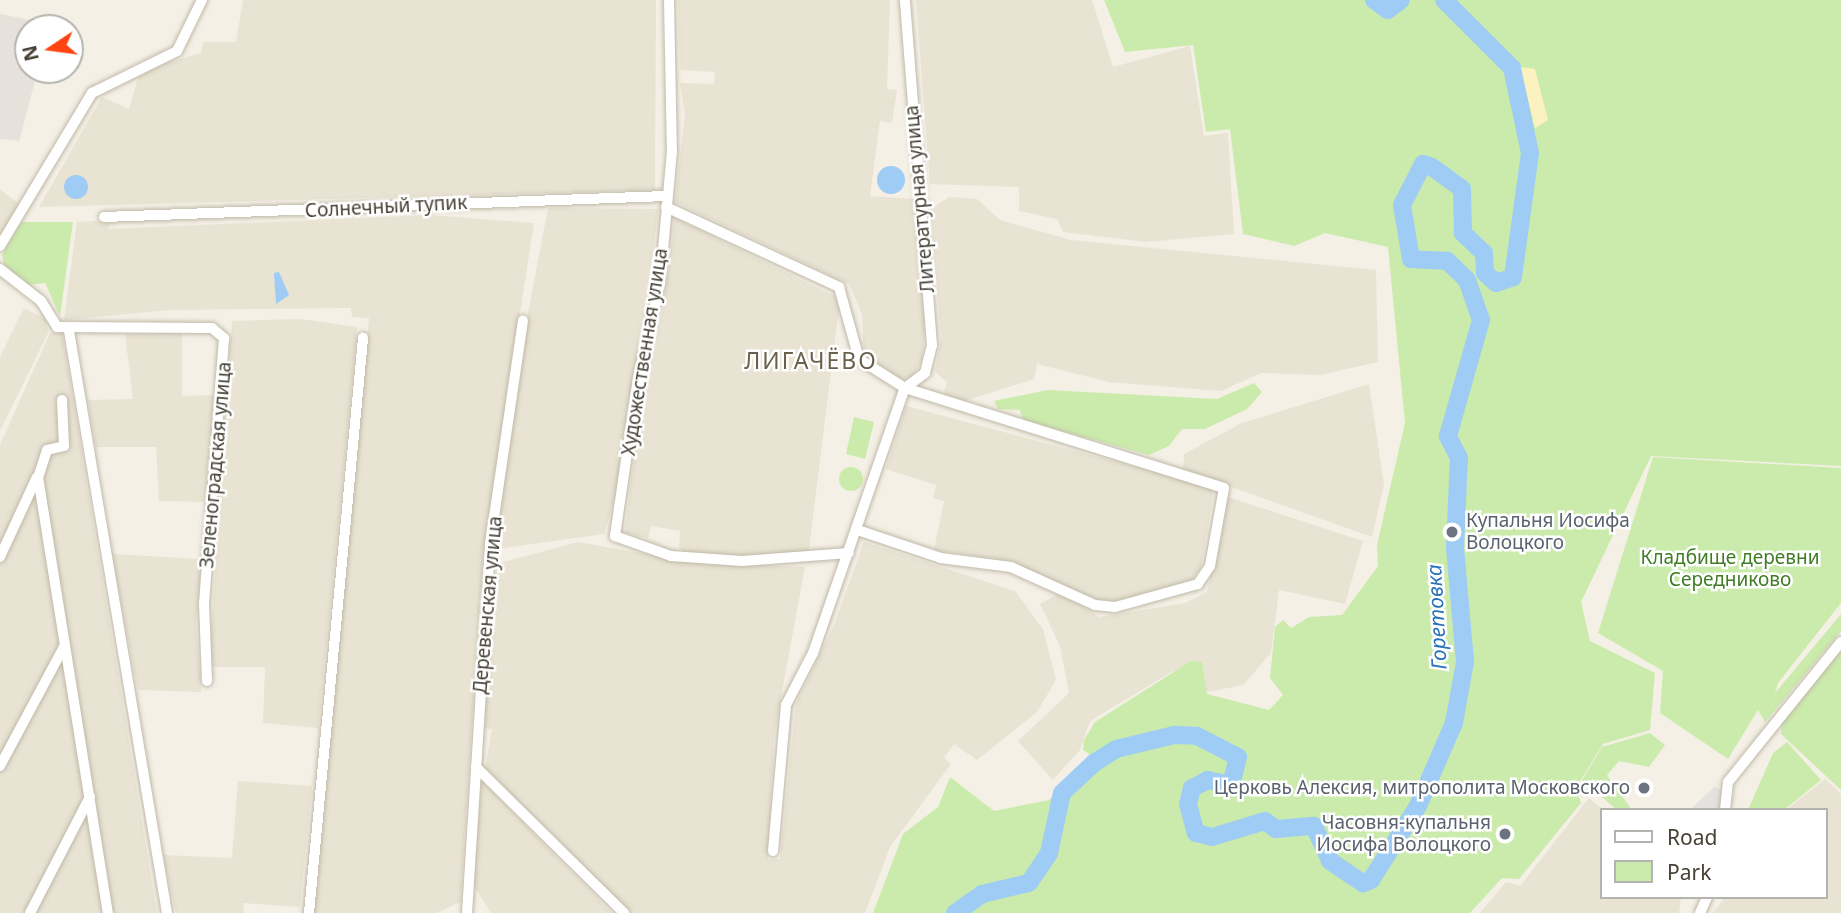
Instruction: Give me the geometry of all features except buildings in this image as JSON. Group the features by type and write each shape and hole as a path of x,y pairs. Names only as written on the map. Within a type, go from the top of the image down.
{"street":[{"path":"0,246 92,93 177,51 202,0"},
{"name":"Художественная улица","path":"670,0 667,201 656,307 638,378 615,536 671,556 742,561 849,554"},
{"name":"Литературная улица","path":"905,0 932,330 929,364 905,387"},
{"path":"667,201 839,287 859,359 905,387 1224,488 1210,566 1187,591 1102,607 1011,567 941,558 858,530"},
{"name":"Солнечный тупик","path":"104,217 667,201"},
{"path":"0,269 41,301 57,327 69,331 167,913"},
{"name":"Деревенская улица","path":"469,909 490,544 523,320"},
{"name":"Зеленоградская улица","path":"69,331 212,328 226,343 204,603 206,681"},
{"path":"309,913 363,338"},
{"path":"773,851 786,705 813,653 858,530 905,387"},
{"path":"0,556 47,450 64,446 62,400"},
{"path":"37,477 108,913"},
{"path":"1725,808 1727,782 1841,642"},
{"path":"0,766 65,645"},
{"path":"476,767 624,913"},
{"path":"30,913 90,797"}],"shaded area":[{"path":"243,0 656,0 655,190 39,207 102,97 129,109 140,71 201,53 203,42 236,42"},
{"path":"678,0 890,0 887,89 897,90 892,123 880,121 870,196 915,199 925,322 922,359 912,377 898,379 864,359 862,314 849,284 675,202 685,115 680,83 714,84 715,72 680,70"},
{"path":"916,0 1092,0 1113,67 1190,46 1204,136 1228,133 1234,234 1146,242 1063,232 1057,219 1019,211 1019,187 930,184"},
{"path":"0,14 14,17 14,84 34,84 19,141 0,139"},
{"path":"0,189 19,204 0,238"},
{"path":"949,197 977,199 1000,220 1071,240 1376,270 1378,362 1320,375 1261,373 1221,391 1109,382 1037,364 1034,379 958,403 943,397 947,382 935,372 941,338 930,210"},
{"path":"548,208 658,209 644,335 620,480 604,534 498,549 493,544 520,356"},
{"path":"431,215 534,223 483,553 460,902 437,913 312,913 369,318 352,317 351,308 171,310 64,320 77,222 109,220 109,229"},
{"path":"675,218 840,299 808,557 686,554 679,547 680,531 651,526 648,538 625,533 641,396 664,306"},
{"path":"24,308 46,319 48,333 0,431 0,357"},
{"path":"300,319 357,327 318,728 263,723 265,667 209,667 232,321"},
{"path":"182,332 182,396 218,395 209,502 159,501 156,447 96,447 88,400 133,399 125,334"},
{"path":"50,333 62,333 157,913 0,913 0,445"},
{"path":"1369,384 1384,485 1372,537 1183,470 1184,454 1242,423"},
{"path":"906,406 1214,488 1201,568 1189,582 1129,602 1104,602 998,559 934,550 944,501 933,498 936,485 886,469"},
{"path":"1228,497 1363,541 1345,604 1279,590 1271,653 1243,685 1208,692 1173,671 1090,721 1080,750 1053,780 1018,741 1069,693 1060,646 1040,604 1062,592 1099,617 1185,603 1207,592"},
{"path":"578,542 689,562 805,567 774,735 768,859 780,859 796,704 834,625 864,542 1015,591 1043,629 1056,680 1037,712 977,760 954,744 944,758 951,764 890,847 865,913 630,913 485,770 492,729 484,728 488,637 497,574 503,562"},
{"path":"112,554 202,559 196,625 201,692 138,690"},
{"path":"1825,779 1841,794 1841,913 1713,913 1724,899 1827,899 1827,808 1789,808"},
{"path":"238,781 312,786 300,907 243,903 244,913 176,913 163,855 232,858"},
{"path":"482,781 612,913 491,913 472,883"},
{"path":"1715,786 1723,793 1722,808 1692,808"},
{"path":"1589,798 1602,808 1600,899 1681,899 1679,913 1480,913 1506,882 1520,886"}],"green space":[{"path":"1104,0 1841,0 1841,466 1651,456 1581,602 1590,641 1655,673 1650,730 1603,744 1576,788 1581,803 1519,879 1502,878 1470,913 873,913 903,834 938,807 950,777 994,811 1049,800 1092,756 1083,750 1084,740 1095,722 1191,661 1202,662 1207,694 1269,710 1283,695 1270,678 1275,627 1283,620 1291,628 1309,617 1342,615 1378,566 1377,545 1405,423 1388,247 1325,233 1294,246 1243,234 1230,129 1206,132 1193,45 1125,52"},
{"path":"21,222 73,222 60,316 45,283 26,285 4,264 2,255"},
{"path":"1254,383 1262,392 1247,409 1205,429 1182,429 1169,446 1149,455 1023,420 1020,410 998,409 994,401 1048,390 1217,399"},
{"path":"854,417 874,422 865,459 846,454"},
{"name":"Кладбище деревни Середниково","path":"1653,457 1841,468 1841,603 1778,683 1775,693 1841,614 1841,631 1765,722 1758,710 1728,759 1660,713 1663,671 1598,633"},
{"path":"851,467 862,474 863,479 856,490 851,491 840,484 839,479 846,468"},
{"path":"1841,650 1841,790 1781,734 1782,721"},
{"path":"1650,733 1665,745 1649,767 1619,761 1607,775 1631,808 1615,808 1582,780 1602,747"},
{"path":"1787,742 1821,780 1786,808 1749,808 1773,753"}],"sand":[{"path":"1520,67 1535,69 1548,120 1535,128"}],"water":[{"path":"891,166 901,170 905,180 901,190 891,194 881,190 877,180 881,170"},
{"path":"76,175 85,178 88,187 85,196 76,199 67,196 64,187 67,178"},
{"path":"279,272 289,295 276,304 274,273"}],"waterway":[{"name":"Горетовка","path":"1374,0 1388,10 1401,0"},
{"name":"Горетовка","path":"955,913 982,894 1029,883 1049,853 1062,793 1094,763 1116,749 1174,735 1197,736 1238,757 1231,785 1208,780 1192,788 1188,804 1196,833 1212,837 1265,821 1276,829 1314,826 1330,861 1363,883 1371,880 1418,806 1454,723 1465,662 1455,548 1459,458 1448,436 1481,320 1467,280 1447,261 1411,259 1402,205 1423,164 1432,167 1462,189 1463,233 1484,253 1485,273 1496,283 1513,277 1530,153 1512,68 1444,0"}],"place":[{"name":"Купальня Иосифа Волоцкого","path":"1452,532"},
{"name":"Церковь Алексия, митрополита Московского","path":"1644,788"},
{"name":"Часовня-купальня Иосифа Волоцкого","path":"1505,834"}],"district":[{"name":"ЛИГАЧЁВО","path":"811,360"}]}
